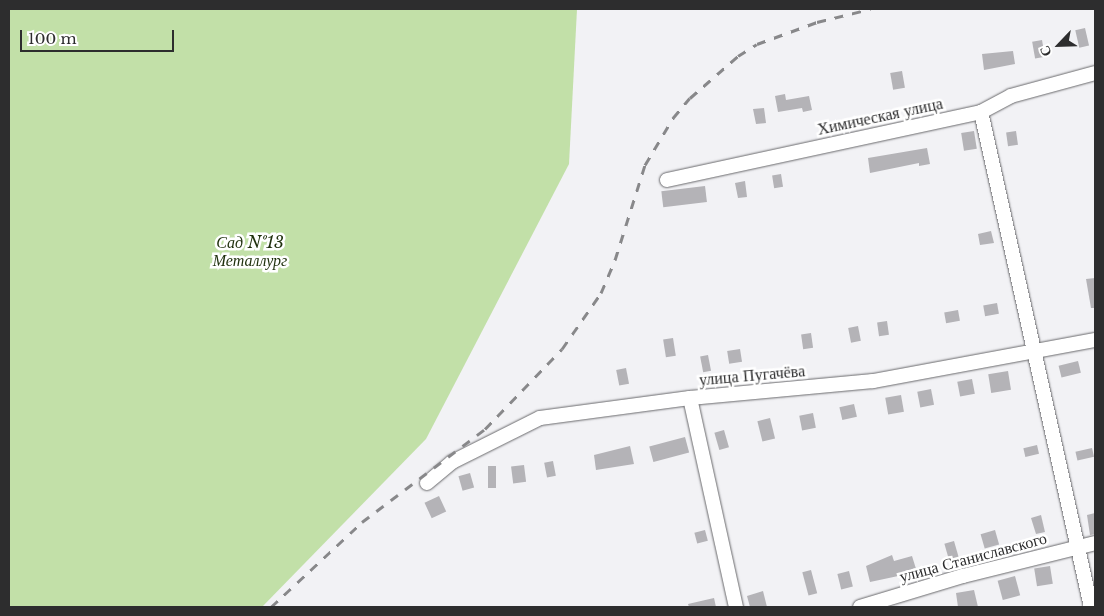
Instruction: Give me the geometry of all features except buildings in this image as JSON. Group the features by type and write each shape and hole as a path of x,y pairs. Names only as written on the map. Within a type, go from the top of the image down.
{"street":[{"name":"Химическая улица","path":"667,180 981,112 1011,96 1095,73"},
{"path":"981,112 1032,351 1091,607"},
{"name":"улица Пугачёва","path":"427,483 452,462 540,418 690,398 873,381 1095,340"},
{"path":"690,398 736,607"},
{"name":"улица Станиславского","path":"860,607 963,576 1095,543"}],"green space":[{"name":"Сад №13 Металлург","path":"9,9 577,9 569,164 426,439 262,607 9,607"}],"railway":[{"path":"271,607 362,522 485,429 562,349 601,293 615,260 645,165 673,118 690,98 738,56 757,44 817,22 870,9"}]}
